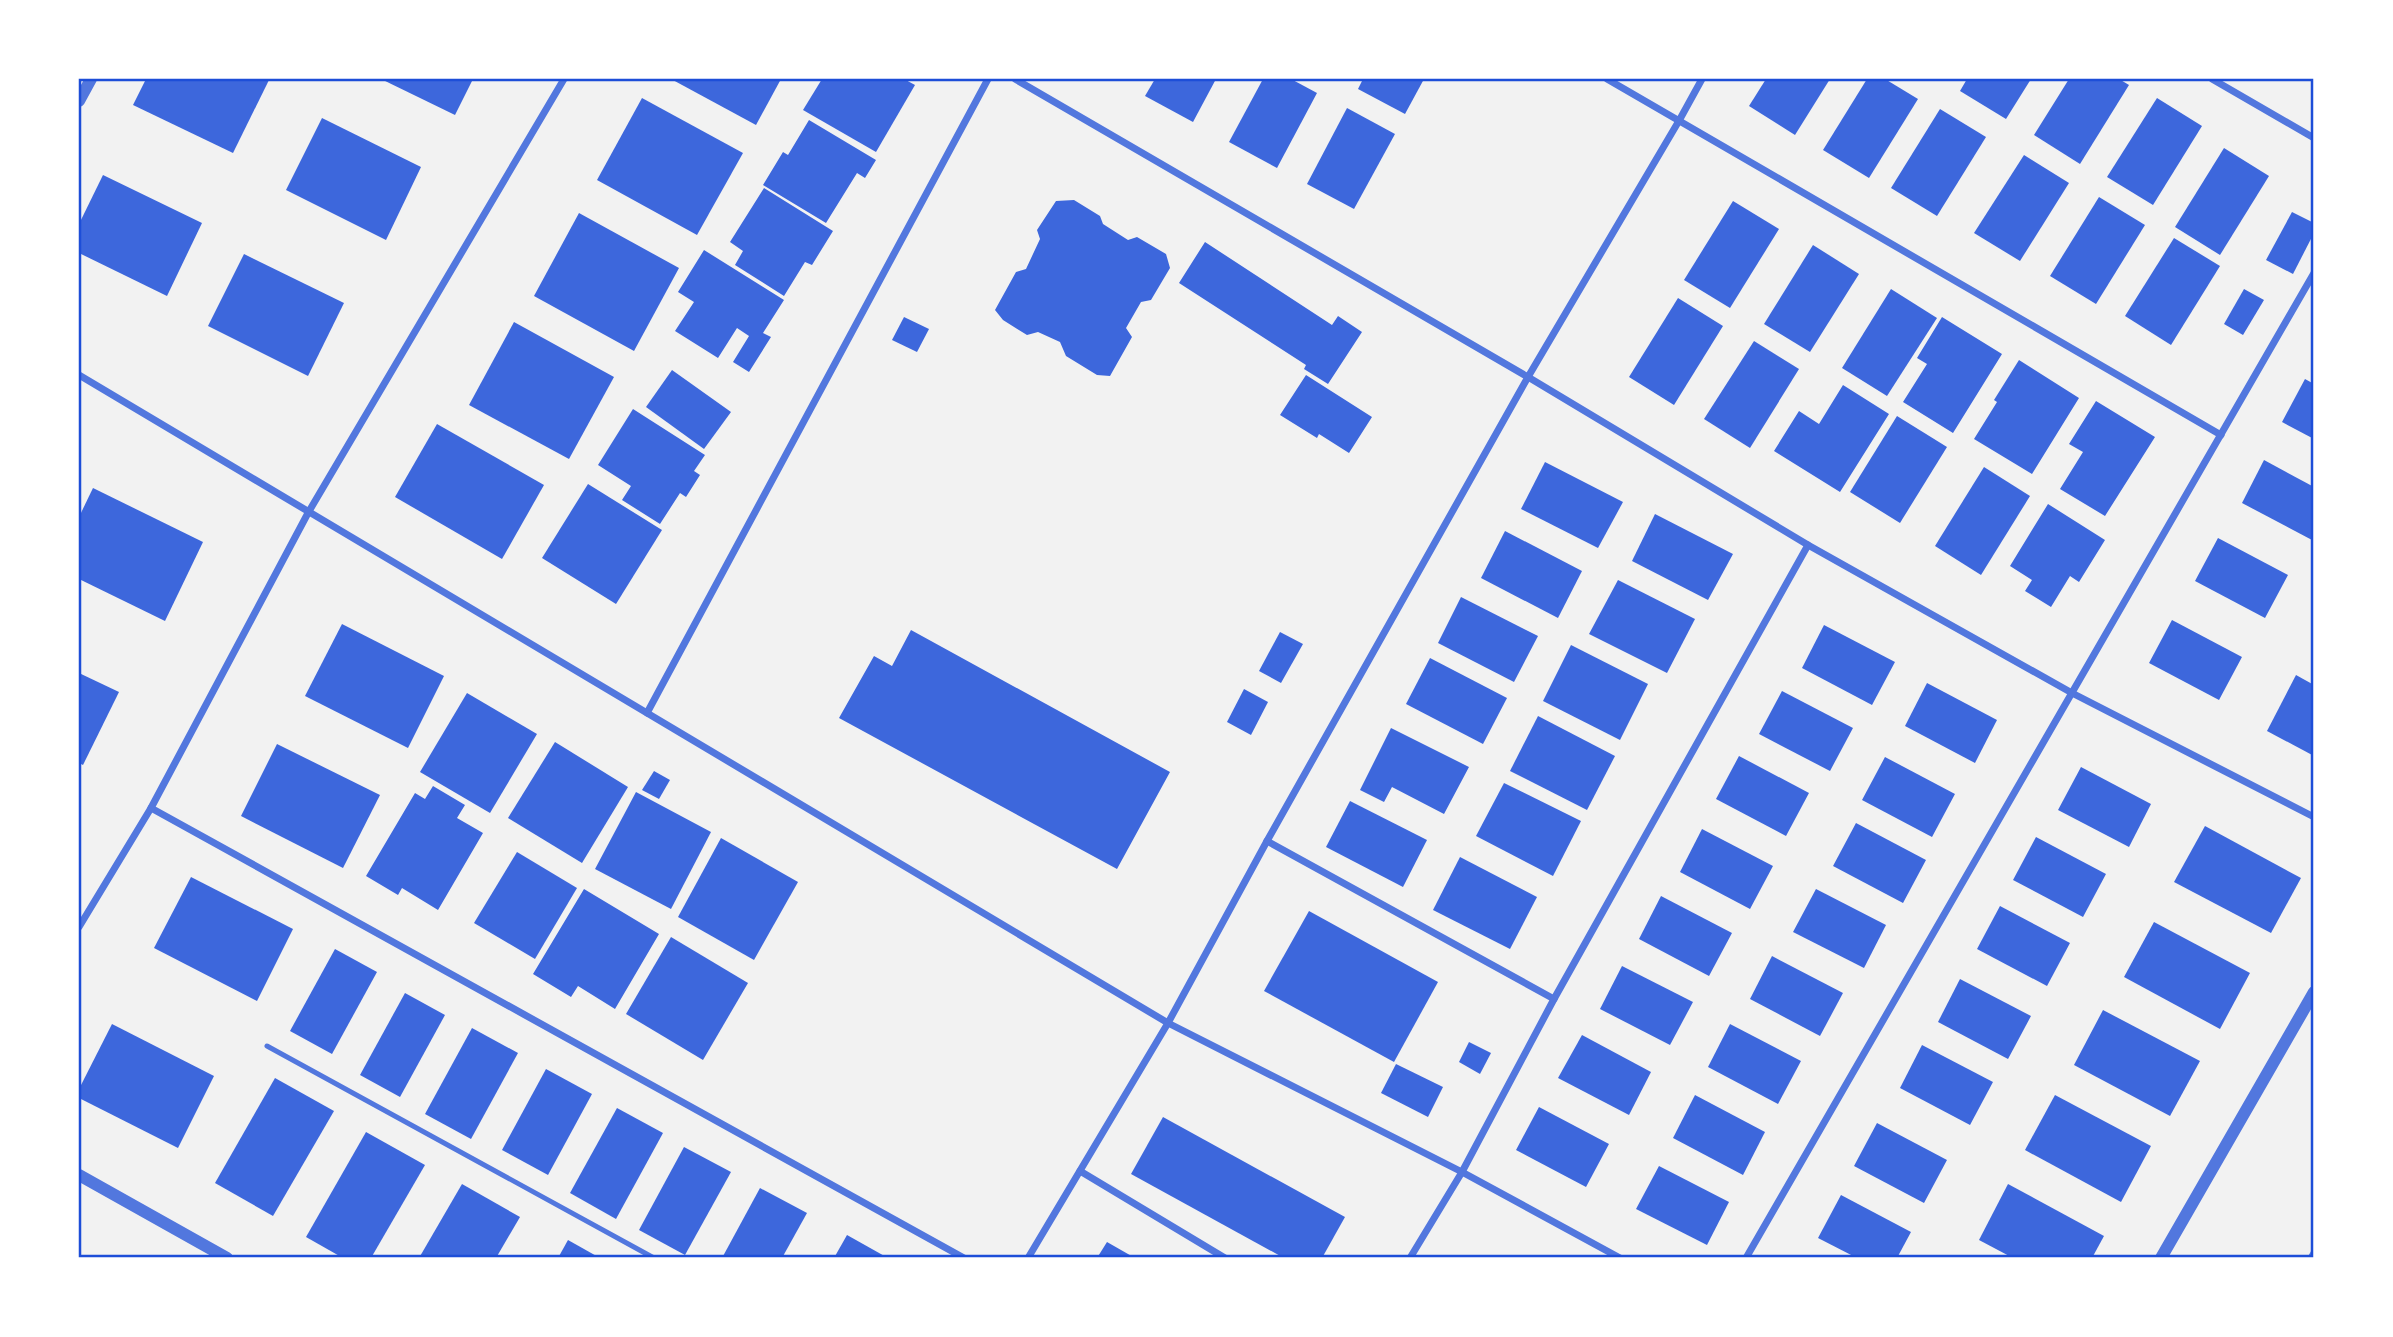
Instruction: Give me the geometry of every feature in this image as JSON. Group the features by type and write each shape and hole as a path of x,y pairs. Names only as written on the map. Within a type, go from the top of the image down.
{"street":[{"path":"79,101 91,79"},
{"path":"79,927 151,808 309,513 564,79"},
{"path":"647,713 988,79"},
{"path":"1015,79 1528,377 1808,545 2072,694 2314,817"},
{"path":"1607,79 2221,435"},
{"path":"1028,1258 1168,1023 1267,841 1528,377 1681,120 1702,79"},
{"path":"2212,79 2314,138"},
{"path":"1746,1258 2314,274"},
{"path":"79,375 1168,1023 1462,1172 1620,1258"},
{"path":"1410,1258 1462,1172 1554,999 1808,545"},
{"path":"151,808 964,1258"},
{"path":"1267,841 1554,999"},
{"path":"2161,1258 2314,992"},
{"path":"1080,1171 1225,1258"},
{"path":"79,1175 227,1258"}],"lane":[{"path":"267,1046 654,1258"},
{"path":"2310,1258 2314,1251"}],"building":[{"path":"146,79 269,80 233,153 133,105"},
{"path":"381,79 473,79 455,115"},
{"path":"671,79 781,79 756,125"},
{"path":"822,79 904,79 915,85 876,152 803,110"},
{"path":"1155,79 1216,79 1193,122 1145,96"},
{"path":"1263,79 1291,79 1317,93 1277,168 1229,142"},
{"path":"1363,79 1424,79 1405,114 1358,89"},
{"path":"1766,79 1830,79 1795,135 1749,106"},
{"path":"1867,79 1885,79 1918,99 1869,178 1823,150"},
{"path":"1967,79 2031,79 2006,119 1960,91"},
{"path":"2069,79 2119,79 2129,85 2080,164 2034,135"},
{"path":"642,98 743,153 697,235 597,180"},
{"path":"2157,98 2202,126 2153,205 2107,177"},
{"path":"1347,108 1395,134 1354,209 1307,184"},
{"path":"1940,109 1986,137 1937,216 1891,188"},
{"path":"322,118 421,167 386,240 286,190"},
{"path":"809,120 876,160 865,178 857,173 826,223 763,185 783,152 788,155"},
{"path":"2224,148 2269,176 2220,255 2175,227"},
{"path":"2024,155 2069,183 2020,261 1974,233"},
{"path":"103,175 202,223 167,296 79,253 79,224"},
{"path":"764,188 833,231 812,265 805,262 784,296 735,265 743,251 730,242"},
{"path":"2099,197 2145,225 2096,304 2050,276"},
{"path":"1074,200 1100,216 1103,224 1128,240 1137,237 1166,254 1170,268 1151,300 1141,302 1126,328 1132,337 1110,376 1097,375 1066,356 1060,342 1038,332 1027,335 1003,320 995,310 1016,272 1026,269 1040,239 1037,230 1056,201"},
{"path":"1733,201 1779,229 1730,308 1684,280"},
{"path":"2292,212 2314,223 2314,233 2293,274 2266,260"},
{"path":"579,213 679,268 634,351 534,296"},
{"path":"2174,238 2220,266 2171,345 2125,316"},
{"path":"1205,242 1332,325 1338,316 1362,332 1328,384 1304,369 1306,365 1179,283"},
{"path":"1813,245 1859,274 1810,352 1764,324"},
{"path":"704,250 784,300 763,333 771,337 749,372 733,362 749,336 737,328 718,358 675,331 694,302 678,292"},
{"path":"244,254 344,303 308,376 208,326"},
{"path":"1891,289 1937,318 1887,396 1842,368"},
{"path":"2244,289 2264,300 2243,335 2224,324"},
{"path":"1678,298 1723,326 1674,405 1629,377"},
{"path":"904,317 929,329 917,352 892,340"},
{"path":"1942,317 2002,354 1953,433 1903,402 1927,364 1917,358"},
{"path":"514,322 614,377 569,459 469,405"},
{"path":"1754,341 1799,369 1750,448 1704,419"},
{"path":"2019,360 2079,398 2032,474 1974,439"},
{"path":"672,370 731,412 704,449 646,407"},
{"path":"1306,375 1372,417 1349,453 1319,434 1317,438 1280,415"},
{"path":"2305,379 2314,384 2314,439 2282,422"},
{"path":"1843,385 1889,414 1840,492 1774,451 1799,411 1819,424"},
{"path":"2096,401 2155,437 2105,516 2060,489 2083,452 2069,444"},
{"path":"633,409 705,455 694,471 700,475 686,497 680,493 660,524 622,500 631,486 598,465"},
{"path":"1897,416 1947,447 1900,523 1850,492"},
{"path":"437,424 544,485 502,559 395,497"},
{"path":"2264,460 2314,487 2312,540 2242,503"},
{"path":"1545,462 1623,502 1598,548 1521,509"},
{"path":"1984,467 2030,496 1981,575 1935,546"},
{"path":"588,484 662,530 616,604 542,558"},
{"path":"93,488 203,542 165,621 79,579 79,517"},
{"path":"2048,504 2105,540 2079,582 2070,576 2051,607 2025,591 2032,580 2010,566"},
{"path":"1655,514 1733,554 1708,600 1632,561"},
{"path":"1505,531 1582,571 1558,618 1481,578"},
{"path":"2218,538 2288,575 2265,618 2195,581"},
{"path":"1618,580 1695,619 1667,673 1589,634"},
{"path":"1461,597 1538,636 1514,682 1438,643"},
{"path":"2172,620 2242,657 2219,700 2149,663"},
{"path":"342,624 444,676 408,748 305,696"},
{"path":"1824,625 1895,662 1872,705 1802,668"},
{"path":"911,630 1170,772 1117,869 839,718 874,656 892,666"},
{"path":"1280,632 1303,644 1281,683 1259,671"},
{"path":"1571,645 1648,684 1620,740 1543,701"},
{"path":"1430,658 1507,698 1483,744 1406,704"},
{"path":"79,673 119,692 83,765 79,763"},
{"path":"2296,675 2314,685 2314,756 2267,731"},
{"path":"1927,683 1997,720 1975,763 1905,726"},
{"path":"1244,689 1268,702 1251,735 1227,722"},
{"path":"1782,691 1853,728 1830,771 1759,734"},
{"path":"467,693 537,734 490,813 420,772"},
{"path":"1538,716 1615,756 1587,810 1510,771"},
{"path":"1391,728 1469,767 1444,814 1392,787 1384,802 1360,790"},
{"path":"555,742 628,787 582,863 508,818"},
{"path":"277,744 380,795 343,868 241,816"},
{"path":"1739,756 1809,793 1786,836 1716,799"},
{"path":"1885,757 1955,794 1932,837 1862,800"},
{"path":"2081,767 2151,804 2129,847 2058,810"},
{"path":"654,771 670,780 659,799 642,790"},
{"path":"1504,783 1581,821 1553,876 1476,836"},
{"path":"433,786 465,805 457,818 483,833 438,910 402,888 398,895 366,876 415,793 425,799"},
{"path":"636,792 711,832 671,909 595,869"},
{"path":"1350,801 1427,840 1403,887 1326,847"},
{"path":"1856,823 1926,860 1903,903 1833,866"},
{"path":"2205,826 2301,878 2271,933 2174,882"},
{"path":"1702,829 1773,866 1750,909 1680,872"},
{"path":"2036,837 2106,874 2083,917 2013,880"},
{"path":"721,838 798,882 754,960 678,917"},
{"path":"517,852 577,888 535,959 474,923"},
{"path":"1460,857 1537,897 1510,949 1433,910"},
{"path":"191,877 293,929 257,1001 154,948"},
{"path":"584,889 659,934 615,1009 578,986 571,997 533,974"},
{"path":"1816,889 1886,925 1864,968 1793,932"},
{"path":"1661,896 1732,933 1709,976 1639,939"},
{"path":"2000,906 2070,943 2047,986 1977,949"},
{"path":"1309,911 1438,982 1394,1062 1264,991"},
{"path":"2154,922 2250,973 2220,1029 2124,977"},
{"path":"671,937 748,983 703,1060 626,1014"},
{"path":"335,949 377,972 332,1054 290,1031"},
{"path":"1772,956 1843,993 1820,1036 1750,999"},
{"path":"1622,966 1693,1002 1670,1045 1600,1009"},
{"path":"1960,979 2031,1016 2008,1059 1938,1022"},
{"path":"405,993 445,1015 400,1097 360,1075"},
{"path":"2103,1010 2200,1061 2170,1116 2074,1065"},
{"path":"112,1024 214,1076 178,1148 79,1098 79,1089"},
{"path":"1730,1024 1801,1061 1778,1104 1708,1067"},
{"path":"472,1028 518,1053 471,1139 425,1114"},
{"path":"1582,1035 1651,1072 1629,1115 1558,1078"},
{"path":"1469,1042 1491,1053 1480,1074 1459,1062"},
{"path":"1922,1045 1993,1082 1970,1125 1900,1088"},
{"path":"1396,1064 1443,1087 1428,1117 1381,1093"},
{"path":"546,1069 592,1094 548,1175 502,1150"},
{"path":"275,1078 334,1111 273,1216 215,1183"},
{"path":"1695,1095 1765,1132 1743,1175 1673,1138"},
{"path":"2055,1095 2151,1146 2121,1202 2025,1150"},
{"path":"1539,1107 1609,1144 1586,1187 1516,1150"},
{"path":"617,1108 663,1133 616,1219 570,1193"},
{"path":"1163,1117 1345,1217 1322,1258 1284,1258 1131,1174"},
{"path":"1877,1123 1947,1160 1924,1203 1854,1166"},
{"path":"366,1132 425,1165 371,1258 343,1258 306,1237"},
{"path":"684,1147 731,1172 685,1255 639,1230"},
{"path":"1659,1166 1729,1202 1707,1245 1636,1209"},
{"path":"462,1184 520,1217 496,1258 419,1258"},
{"path":"2008,1184 2104,1236 2092,1258 2013,1258 1979,1240"},
{"path":"760,1188 807,1213 782,1258 722,1258"},
{"path":"1841,1195 1911,1232 1897,1258 1857,1258 1818,1238"},
{"path":"847,1235 888,1258 834,1258"},
{"path":"568,1240 600,1258 558,1258"},
{"path":"1107,1242 1135,1258 1097,1258"}]}
